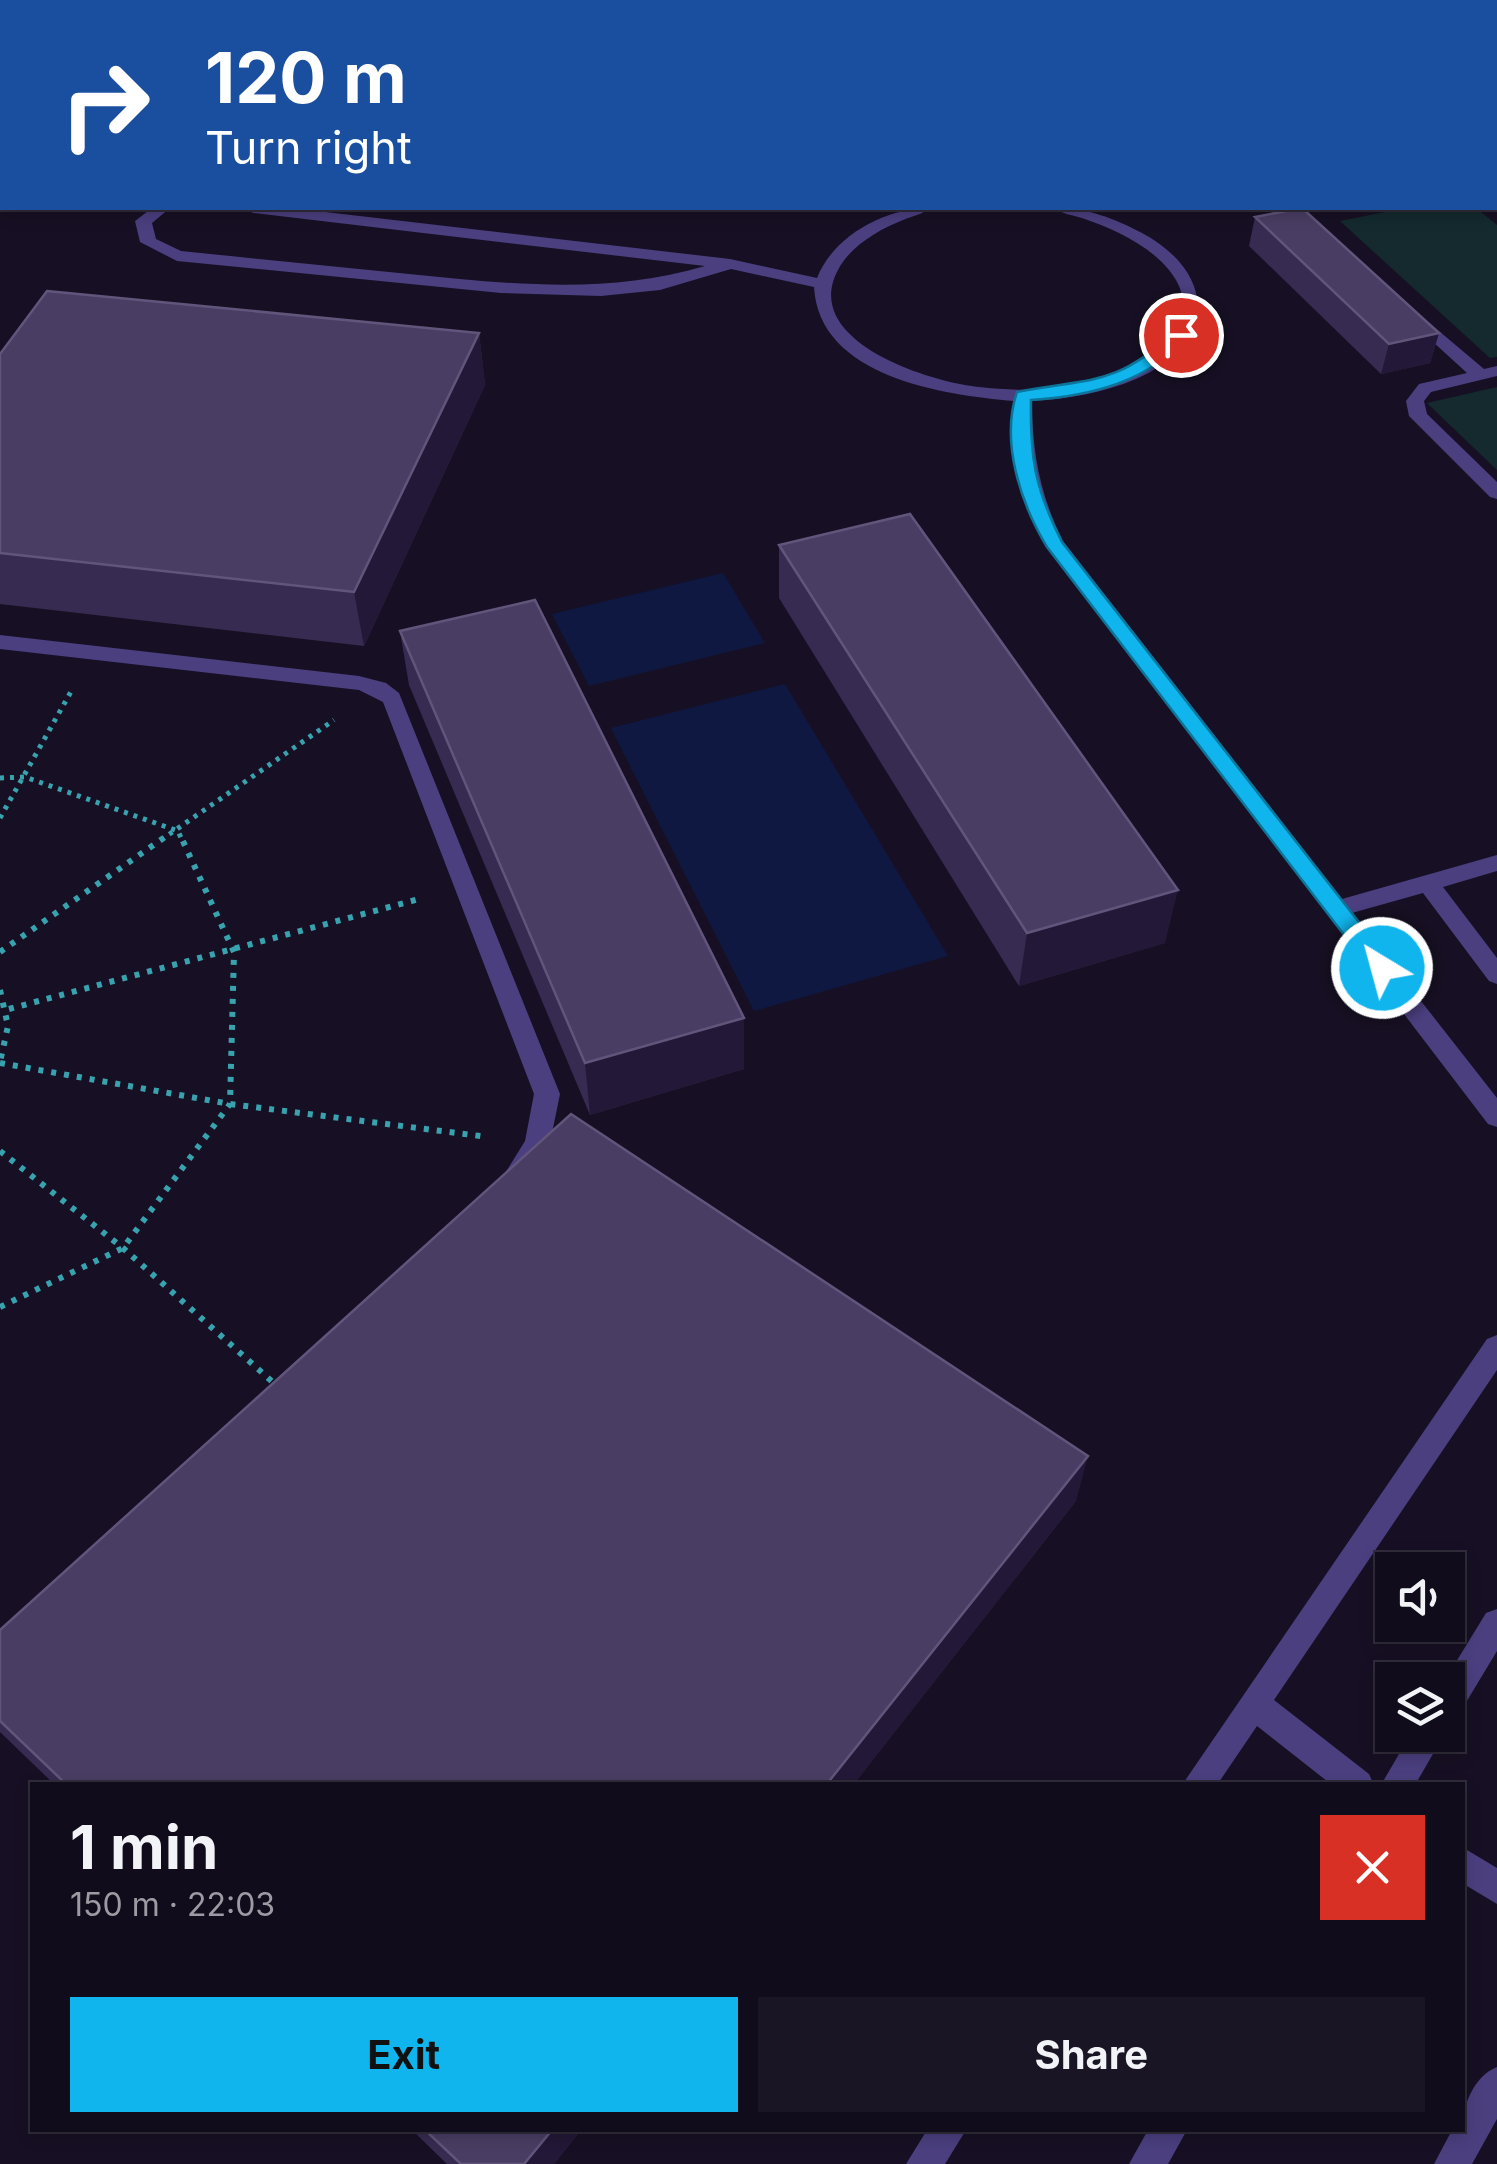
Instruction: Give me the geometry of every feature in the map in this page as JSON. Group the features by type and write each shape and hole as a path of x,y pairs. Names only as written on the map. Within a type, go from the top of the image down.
{"lane":[{"path":"159,210 143,221 148,242 177,256 501,288 601,291 660,285 730,264"},
{"path":"271,210 730,264 822,284"},
{"path":"916,210 854,236 827,267 822,284 823,302 844,338 889,368 952,389 1023,396 1058,393 1121,378 1147,366 1181,335 1189,318 1186,282 1158,248 1118,218 1074,210"},
{"path":"1395,298 1488,373"},
{"path":"1488,373 1424,388 1415,401 1418,416 1497,494"},
{"path":"1023,396 1022,459 1032,501 1054,544 1497,1117"},
{"path":"0,642 380,688 392,698 547,1094 536,1143 509,1188 494,1200"},
{"path":"1336,908 1497,863"},
{"path":"1428,883 1497,974"},
{"path":"1200,1782 1497,1347"},
{"path":"1465,1675 1497,1623"},
{"path":"1256,1705 1354,1782"},
{"path":"1398,1782 1417,1752"},
{"path":"1465,1864 1497,1888"},
{"path":"1452,2164 1497,2084"},
{"path":"924,2164 947,2132"},
{"path":"1146,2164 1168,2132"}],"path":[{"path":"0,818 93,652"},
{"path":"0,952 380,688"},
{"path":"0,778 26,777 178,831 234,952 230,1104 123,1248 0,1308"},
{"path":"8,1008 234,952 465,886"},
{"path":"0,990 8,1008 9,1035 0,1062 230,1104 536,1143"},
{"path":"0,1151 123,1248 278,1388"}],"green space":[{"path":"1395,210 1478,210 1497,225 1497,357 1490,358 1340,221"},
{"path":"1497,387 1497,470 1427,403"}],"water":[{"path":"723,573 765,643 589,686 552,614"},
{"path":"785,684 948,956 754,1011 611,728"}],"building":[{"path":"1304,210 1439,333 1389,344 1255,217"},
{"path":"47,291 479,333 354,592 0,553 0,354"},
{"path":"910,514 1178,890 1027,933 779,545"},
{"path":"535,600 744,1018 585,1063 400,631"},
{"path":"571,1114 1088,1456 828,1782 64,1782 0,1721 0,1630"},
{"path":"427,2132 550,2132 524,2164 461,2164"}],"route":[{"path":"1181,335 1167,352 1121,378 1091,388 1023,396 1022,459 1032,501 1054,544 1382,968"}]}
